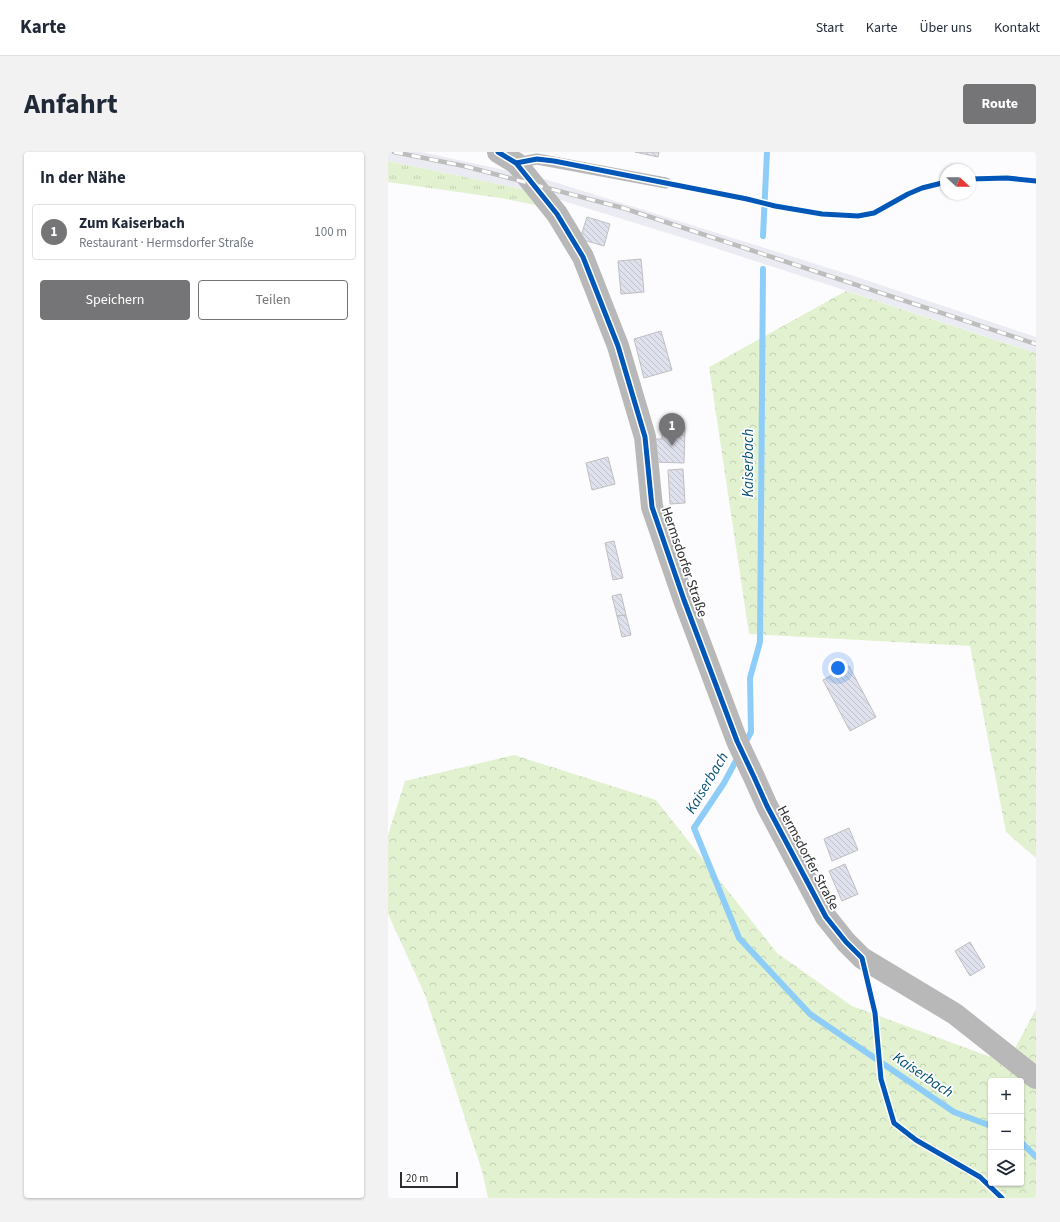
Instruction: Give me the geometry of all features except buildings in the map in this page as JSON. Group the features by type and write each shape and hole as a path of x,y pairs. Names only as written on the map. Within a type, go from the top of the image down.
{"street":[{"name":"Hermsdorfer Straße","path":"507,157 557,214 583,257 618,346 645,437 652,507 684,600 736,741 767,806 826,917 846,942 862,958 954,1014 1036,1078"}],"lane":[{"path":"507,157 537,159 666,183"}],"shaded area":[{"path":"388,152 421,152 548,180 854,276 1036,337 1036,353 706,245 527,190 388,161"}],"green space":[{"path":"388,161 527,190 540,206 500,198 388,182"},
{"path":"846,291 1036,353 1036,858 1006,832 970,646 749,634 709,367"},
{"path":"514,755 656,800 777,953 852,1006 1018,1067 1012,1054 1036,1009 1036,1198 488,1198 482,1171 425,995 388,914 388,835 405,781"}],"waterway":[{"name":"Kaiserbach","path":"763,236 767,152"},
{"name":"Kaiserbach","path":"744,745 751,732 750,678 760,642 763,269"},
{"name":"Kaiserbach","path":"739,755 724,783 694,828 739,938 810,1014 954,1112 988,1125"},
{"name":"Kaiserbach","path":"1024,1145 1036,1157"}],"railway":[{"path":"394,152 464,166 623,208 1036,344"}],"cycle path":[{"path":"498,152 516,163 557,214 583,257 618,346 645,437 652,507 684,600 737,741 767,806 826,917 846,942 862,958 875,1013 881,1079 894,1123 916,1140 980,1177 1002,1198"},
{"path":"516,163 537,159 554,161 747,199 775,206 822,214 858,216 874,213 908,194 922,188 940,184"},
{"path":"976,179 1007,178 1036,181"}],"place":[{"name":"Zum Kaiserbach","path":"672,446"}]}
